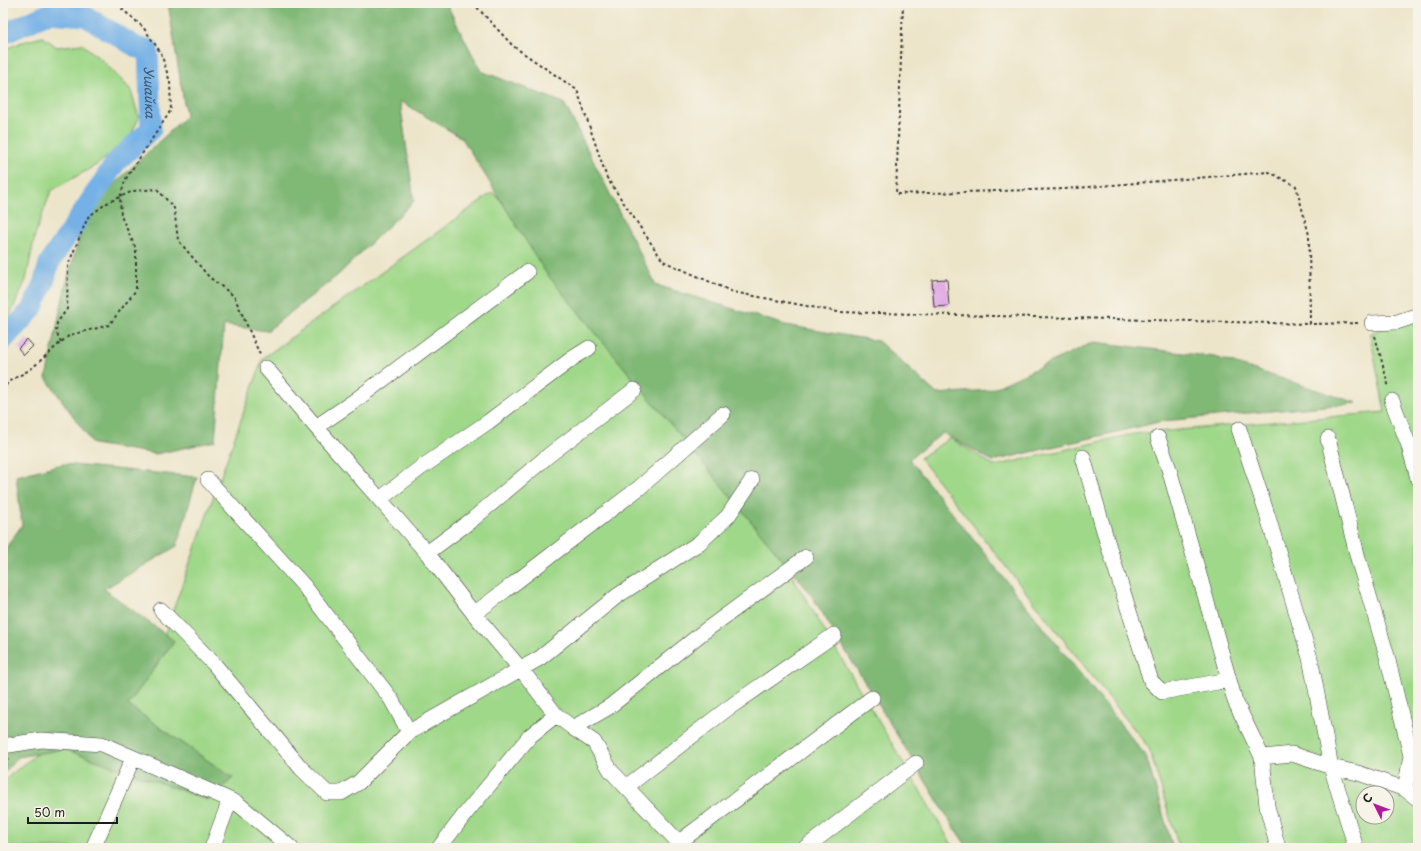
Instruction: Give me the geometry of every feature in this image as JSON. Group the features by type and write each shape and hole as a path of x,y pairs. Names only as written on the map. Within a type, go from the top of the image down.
{"street":[{"path":"316,427 353,402 527,272"},
{"path":"1372,323 1396,322 1418,315"},
{"path":"380,499 419,469 488,422 573,358 589,348"},
{"path":"266,368 427,553 474,614 521,669 556,715 594,742 611,771 681,845 872,698"},
{"path":"427,553 473,519 549,455 634,390"},
{"path":"1392,401 1408,443 1418,478"},
{"path":"474,614 639,488 723,414"},
{"path":"1239,429 1267,514 1310,658 1331,767 1356,848"},
{"path":"1158,438 1169,469 1235,701 1262,757 1267,806 1278,848"},
{"path":"1328,439 1359,562 1388,656 1411,756 1405,789"},
{"path":"1083,457 1106,538 1151,682 1162,692 1229,680"},
{"path":"208,480 305,587 391,700 409,732"},
{"path":"161,610 214,664 301,768 327,792 341,793 358,783 409,732 540,658 617,596 699,543 728,516 752,480"},
{"path":"573,728 609,708 702,633 806,557"},
{"path":"626,787 727,709 834,634"},
{"path":"438,848 530,736 556,715"},
{"path":"3,746 42,740 102,744 237,803 291,848"},
{"path":"1262,757 1292,754 1331,767 1358,773 1405,789 1418,799"},
{"path":"93,848 133,758"},
{"path":"805,848 916,763"},
{"path":"212,848 230,800"}],"path":[{"path":"3,391 8,382 31,369 61,342 70,336 109,325 136,290 136,249 121,216 120,198 125,180 171,110 170,82 161,53 143,27 115,3"},
{"path":"473,3 513,46 577,90 607,178 663,261 733,292 838,312 1310,324 1372,323 1392,401"},
{"path":"903,3 896,194 1064,189 1269,172 1296,186 1309,235 1310,324"},
{"path":"61,342 56,332 58,323 67,309 68,265 88,216 107,203 133,191 157,189 174,208 178,240 209,277 234,296 266,368"}],"green space":[{"path":"168,3 446,3 481,71 564,103 656,285 785,325 878,341 937,394 990,390 1094,342 1215,357 1357,403 1163,421 993,461 943,433 909,459 1146,756 1173,848 968,848 810,593 546,273 462,138 400,101 414,201 338,275 267,331 224,325 215,441 156,454 93,444 46,378 65,288 87,210 186,116"},
{"path":"43,37 57,47 82,44 104,62 131,90 139,118 129,139 98,164 51,191 35,235 26,280 3,328 3,50 22,42"},
{"path":"493,192 713,443 954,848 3,848 3,781 156,658 263,358"},
{"path":"1418,309 1418,848 1179,848 1149,748 920,458 950,438 995,466 1133,434 1385,412 1370,334"},
{"path":"63,464 197,477 177,546 104,589 174,641 128,705 233,778 208,800 64,749 18,757 3,774 3,552 22,525 16,476"}],"building":[{"path":"947,279 949,306 934,307 932,280"},
{"path":"27,339 33,346 24,355 18,348"}],"waterway":[{"name":"Ушайка","path":"3,34 50,13 85,16 138,48 148,49 151,129 116,162 49,263 44,282 32,309 3,340"}]}
